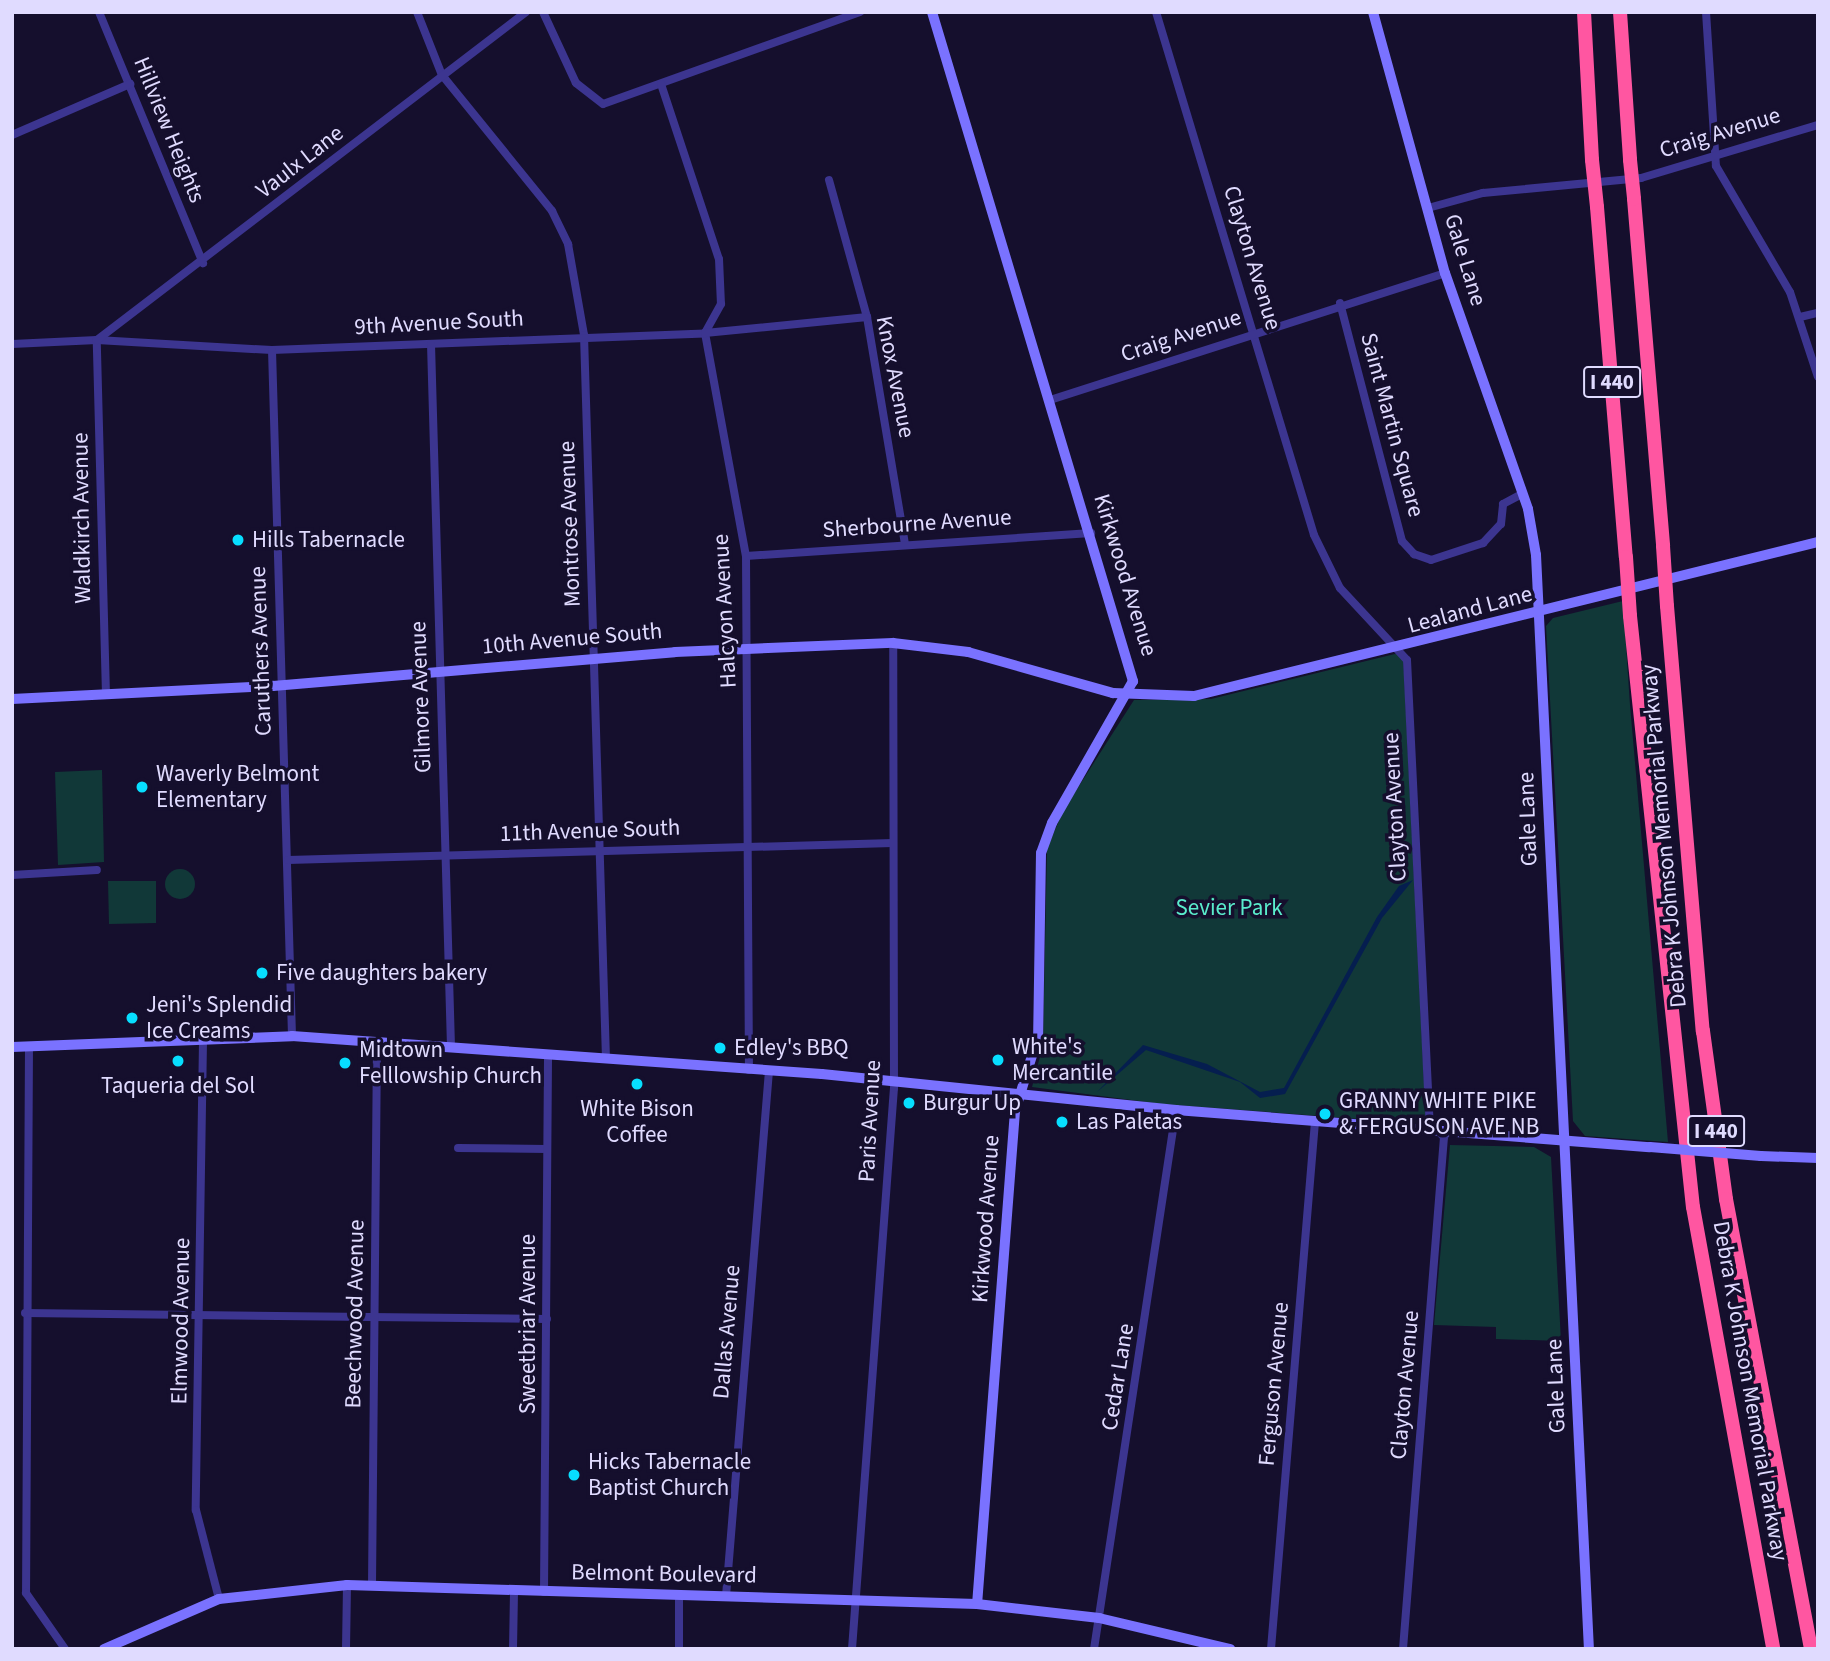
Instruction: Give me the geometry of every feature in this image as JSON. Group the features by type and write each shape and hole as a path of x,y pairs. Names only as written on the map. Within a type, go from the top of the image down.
{"highway":[{"name":"Debra K Johnson Memorial Parkway","path":"1584,12 1592,160 1630,616 1693,1207 1773,1649"},
{"name":"Debra K Johnson Memorial Parkway","path":"1623,12 1630,160 1703,1031 1726,1199 1811,1649"}],"street":[{"name":"Hillview Heights","path":"99,12 203,263"},
{"name":"Montrose Avenue","path":"417,12 442,75 552,211 568,244 584,335 606,1059"},
{"name":"Vaulx Lane","path":"97,340 203,263 526,12"},
{"path":"543,12 587,97 608,103 860,12"},
{"name":"Kirkwood Avenue","path":"932,12 1132,670 1130,694 1045,841 1038,1036 1020,1092 977,1604"},
{"name":"Clayton Avenue","path":"1156,12 1332,576 1402,649 1430,1123 1444,1138 1403,1649"},
{"name":"Gale Lane","path":"1373,12 1445,273 1522,494 1541,613 1589,1649"},
{"path":"1706,12 1716,109 1713,152 1722,181 1773,260 1800,317 1818,377"},
{"path":"661,83 719,259 721,304 705,333"},
{"path":"12,135 130,84"},
{"name":"Craig Avenue","path":"1428,208 1483,193 1641,178 1713,152 1818,125"},
{"name":"Knox Avenue","path":"829,180 867,317 905,543"},
{"name":"Craig Avenue","path":"1050,400 1340,303 1445,273"},
{"name":"Saint Martin Square","path":"1340,303 1402,541 1423,560 1491,538 1503,504 1522,494"},
{"path":"1800,317 1818,313"},
{"name":"9th Avenue South","path":"12,344 97,340 272,350 584,335 705,333 867,317"},
{"name":"Halcyon Avenue","path":"705,333 746,556 749,1070"},
{"name":"Waldkirch Avenue","path":"97,340 106,695"},
{"name":"Gilmore Avenue","path":"431,344 452,1048"},
{"name":"Caruthers Avenue","path":"272,350 292,1036"},
{"name":"Sherbourne Avenue","path":"746,556 905,543 1091,533"},
{"name":"Lealand Lane","path":"1130,694 1213,694 1402,649 1818,542"},
{"name":"10th Avenue South","path":"12,699 281,685 748,649 893,643 968,652 1130,694"},
{"name":"Paris Avenue","path":"852,1649 853,1600 894,1081 893,643"},
{"name":"11th Avenue South","path":"288,860 893,843"},
{"path":"12,875 97,870"},
{"path":"12,1047 292,1036 894,1081 1315,1122 1818,1158"},
{"name":"Elmwood Avenue","path":"203,1041 197,1510 219,1599"},
{"name":"Beechwood Avenue","path":"372,1585 377,1043"},
{"path":"29,1046 24,1452 26,1593 65,1649"},
{"name":"Sweetbriar Avenue","path":"544,1592 548,1056"},
{"name":"Dallas Avenue","path":"726,1596 769,1071"},
{"name":"Cedar Lane","path":"1094,1649 1176,1110"},
{"name":"Ferguson Avenue","path":"1271,1649 1315,1122"},
{"path":"458,1148 547,1149"},
{"path":"25,1313 547,1319"},
{"path":"12,1452 24,1452"},
{"path":"346,1649 347,1585"},
{"name":"Belmont Boulevard","path":"104,1649 120,1645 219,1599 347,1585 372,1585 514,1592 977,1604 1099,1618 1230,1649"},
{"path":"513,1649 514,1592"},
{"path":"679,1595 679,1649"}],"green space":[{"path":"1623,601 1668,1142 1585,1136 1573,1121 1546,626 1553,618"},
{"name":"Sevier Park","path":"1403,652 1426,1124 1162,1104 1032,1087 1043,1045 1047,849 1063,811 1134,700 1211,699"},
{"path":"102,770 104,862 58,865 55,772"},
{"path":"180,869 186,870 194,878 194,890 186,898 180,899 174,898 166,890 165,884 166,878 174,870"},
{"path":"108,881 156,881 156,923 109,924"},
{"path":"1450,1145 1534,1147 1551,1157 1561,1341 1496,1339 1496,1327 1434,1325"}],"water":[{"path":"1413,880 1382,918 1285,1094 1260,1098 1240,1082 1146,1050 1097,1092 1143,1045 1207,1064 1260,1092 1284,1088 1377,917 1399,886"}],"place":[{"name":"Hills Tabernacle","path":"238,540"},
{"name":"Waverly Belmont Elementary","path":"142,787"},
{"name":"Five daughters bakery","path":"262,973"},
{"name":"Jeni's Splendid Ice Creams","path":"132,1018"},
{"name":"Edley's BBQ","path":"720,1048"},
{"name":"White's Mercantile","path":"998,1060"},
{"name":"Taqueria del Sol","path":"178,1061"},
{"name":"Midtown Felllowship Church","path":"345,1063"},
{"name":"White Bison Coffee","path":"637,1084"},
{"name":"Burgur Up","path":"909,1103"},
{"name":"GRANNY WHITE PIKE & FERGUSON AVE NB","path":"1325,1114"},
{"name":"Las Paletas","path":"1062,1122"},
{"name":"Hicks Tabernacle Baptist Church","path":"574,1475"}]}
